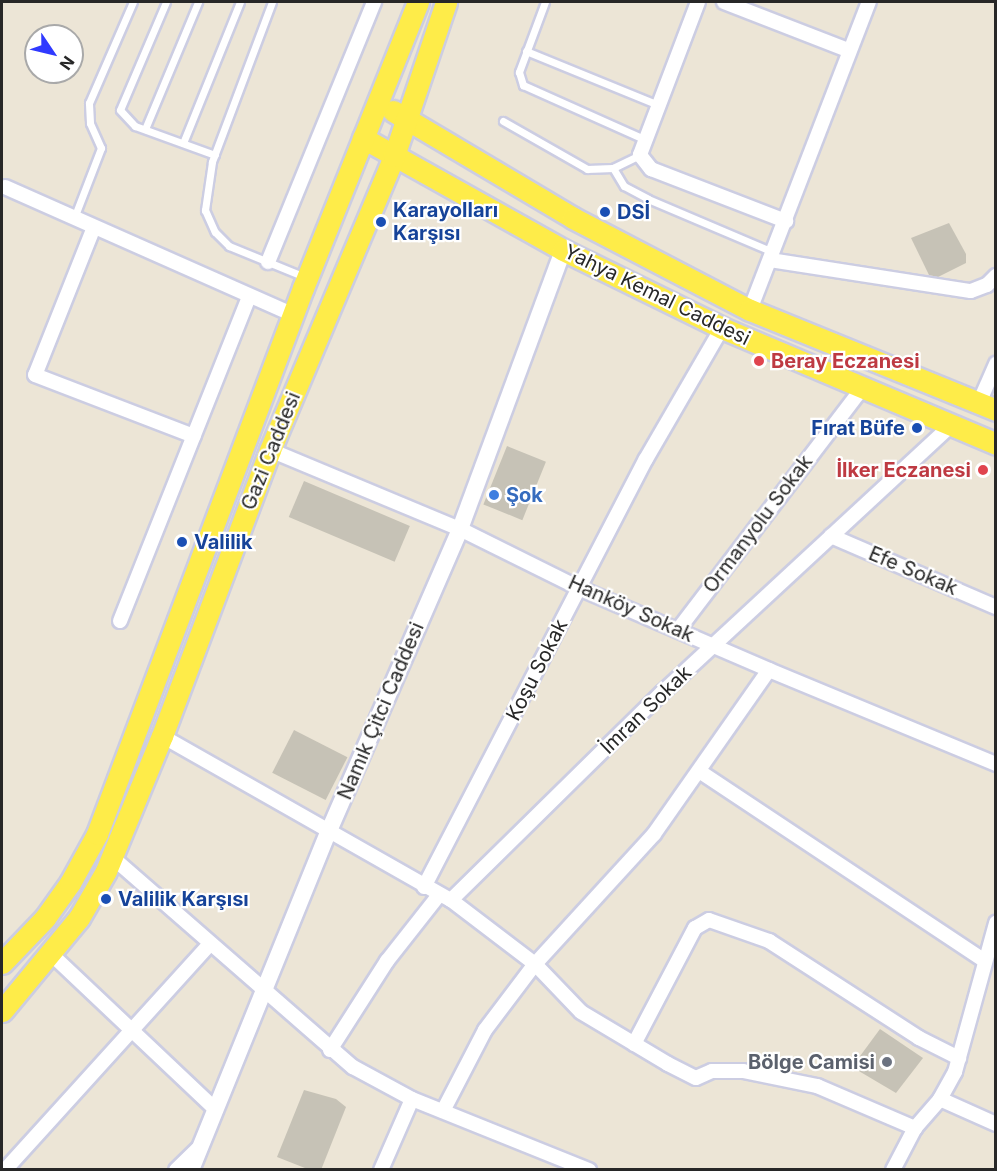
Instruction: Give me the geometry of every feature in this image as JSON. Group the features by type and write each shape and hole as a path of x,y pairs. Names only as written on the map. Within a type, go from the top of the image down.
{"main road":[{"name":"Gazi Caddesi","path":"2,963 45,918 70,883 97,834 308,278 418,2"},
{"name":"Gazi Caddesi","path":"2,1011 79,918 112,857 162,736 270,450 394,156 404,117 446,2"},
{"name":"Yahya Kemal Caddesi","path":"378,102 573,218 750,310 988,407"},
{"name":"Yahya Kemal Caddesi","path":"363,138 563,250 722,328 861,390 996,444"}],"street":[{"path":"268,262 374,2"},
{"path":"698,2 640,156 651,169 786,221"},
{"path":"724,2 848,50"},
{"path":"750,310 786,221 848,50 869,2"},
{"path":"5,187 294,315"},
{"path":"94,227 34,375 194,436"},
{"name":"Namık Çitci Caddesi","path":"191,1170 328,833 460,529 563,250"},
{"path":"772,256 971,291 982,288 996,276"},
{"path":"120,621 249,297"},
{"name":"Koşu Sokak","path":"424,887 646,459 722,328"},
{"path":"988,407 996,364"},
{"name":"Ormanyolu Sokak","path":"678,630 861,390"},
{"name":"İmran Sokak","path":"330,1050 387,961 445,897 950,426"},
{"name":"Hanköy Sokak","path":"270,450 460,529 579,588 996,764"},
{"name":"Efe Sokak","path":"831,536 996,607"},
{"path":"443,1111 485,1030 535,964 654,834 769,670"},
{"path":"162,736 328,833 445,897 535,964 581,1012 696,1078 712,1071 743,1071 817,1086 915,1128"},
{"path":"699,771 983,960"},
{"path":"112,857 330,1050 381,1084 412,1099 589,1170"},
{"path":"634,1044 695,928 709,920 769,941 850,990 919,1038 959,1058"},
{"path":"893,1170 915,1128 940,1099 959,1058 983,960 996,923"},
{"path":"5,1170 209,945"},
{"path":"49,952 216,1110"},
{"path":"381,1170 412,1099"},
{"path":"940,1099 996,1124"},
{"path":"176,1170 201,1145"}],"lane":[{"path":"74,218 101,148 90,123 89,103 133,2"},
{"path":"166,2 120,110 130,122 215,155"},
{"path":"145,129 198,2"},
{"path":"183,143 240,2"},
{"path":"272,2 215,155 204,200 210,225 229,246 308,278"},
{"path":"544,2 519,76 527,89 645,139"},
{"path":"526,51 658,105"},
{"path":"503,121 587,169 613,168 640,156"},
{"path":"613,168 624,186 772,256"}],"building":[{"path":"949,223 966,254 966,263 938,277 929,275 911,238"},
{"path":"507,446 546,462 522,520 483,504"},
{"path":"304,481 410,526 395,562 289,517"},
{"path":"294,730 347,757 326,800 272,773"},
{"name":"Bölge Camisi","path":"880,1029 923,1058 896,1093 852,1067"},
{"path":"304,1090 336,1099 346,1107 321,1170 310,1170 277,1157"}],"place":[{"name":"DSİ","path":"605,212"},
{"name":"Karayolları Karşısı","path":"381,222"},
{"name":"Beray Eczanesi","path":"759,361"},
{"name":"Fırat Büfe","path":"917,428"},
{"name":"İlker Eczanesi","path":"983,470"},
{"name":"Şok","path":"494,495"},
{"name":"Valilik","path":"182,542"},
{"name":"Valilik Karşısı","path":"106,899"},
{"name":"Bölge Camisi","path":"887,1062"}]}
